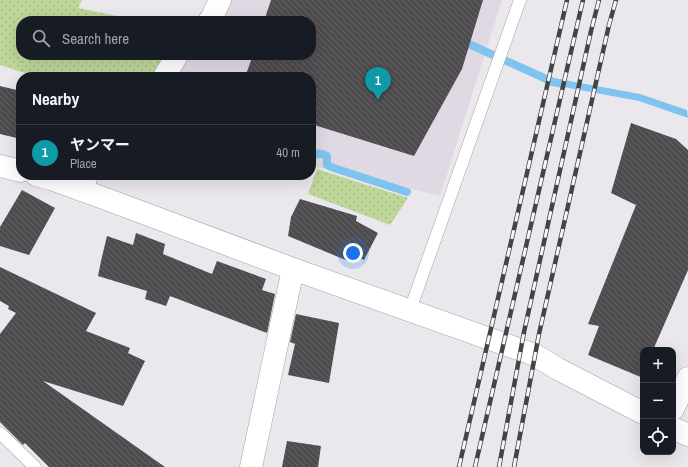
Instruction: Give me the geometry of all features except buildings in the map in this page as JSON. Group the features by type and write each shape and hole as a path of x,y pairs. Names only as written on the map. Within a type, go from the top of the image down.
{"street":[{"path":"213,16 220,0"},
{"path":"167,72 174,60"},
{"path":"0,166 16,170"},
{"path":"62,180 85,182 293,269 535,355 558,369 640,411"},
{"path":"251,467 293,269"},
{"path":"676,403 688,378"},
{"path":"676,429 688,435"}],"lane":[{"path":"410,310 520,0"},
{"path":"0,433 36,467"}],"shaded area":[{"path":"230,0 502,0 440,196 316,166 316,72 174,72 182,60 316,60 316,16 222,16"}],"green space":[{"path":"0,0 82,0 78,8 117,16 16,16 16,60 165,60 156,72 22,72 0,65"},
{"path":"317,169 408,198 390,225 308,194 313,180 316,180"}],"water":[{"path":"553,78 640,94 687,110 688,118 639,101 553,85"}],"waterway":[{"path":"460,40 553,82 563,84"},
{"path":"316,154 327,156 327,165 331,167 407,192"}],"railway":[{"path":"459,467 567,0"},
{"path":"475,467 583,0"},
{"path":"499,467 524,332 599,0"},
{"path":"514,467 539,334 609,25 616,0"}],"place":[{"name":"ヤンマー","path":"378,100"}]}
